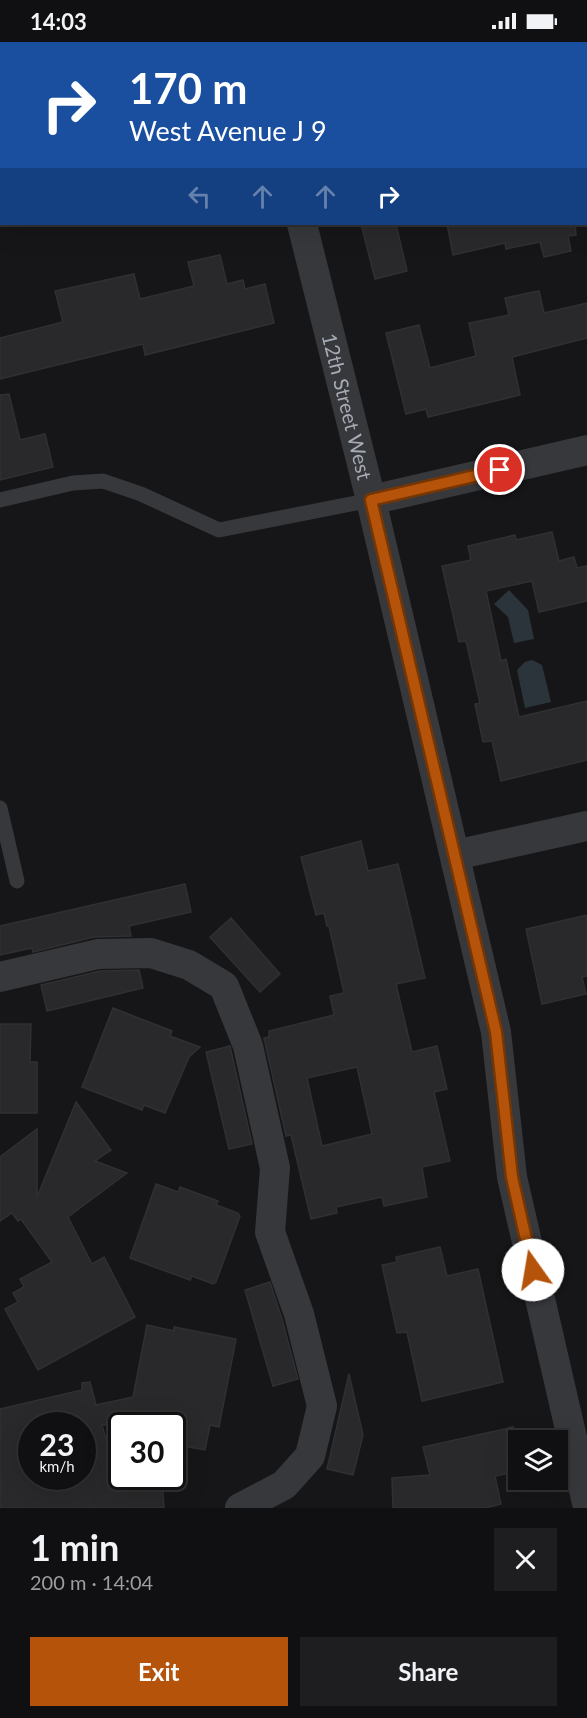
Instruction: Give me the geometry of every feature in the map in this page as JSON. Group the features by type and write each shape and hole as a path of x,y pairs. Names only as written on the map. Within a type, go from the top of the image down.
{"street":[{"name":"12th Street West","path":"302,225 371,500 496,1032 512,1177 587,1503"},
{"path":"371,500 587,450"},
{"path":"455,855 587,826"},
{"path":"0,977 98,954 151,953 189,965 224,986 248,1046 275,1168 270,1232 299,1314 322,1406 310,1456 284,1485 240,1508"}],"lane":[{"path":"0,500 74,483 103,481 141,494 219,530 371,500"},
{"path":"0,808 17,881"}],"shaded area":[{"path":"509,590 528,610 534,639 514,643 508,617 494,604"},
{"path":"532,660 542,665 551,702 525,708 517,670 525,662"}],"building":[{"path":"361,225 396,225 407,271 375,279"},
{"path":"447,225 575,225 576,235 568,236 571,251 544,257 540,242 506,249 505,243 453,255"},
{"path":"220,255 227,284 243,280 245,289 265,284 274,323 145,355 143,344 0,379 0,338 63,322 55,291 134,274 140,299 194,286 188,262"},
{"path":"539,291 544,313 587,303 587,338 512,357 520,395 428,417 426,409 406,414 386,333 419,325 430,368 476,356 469,323 509,315 505,298"},
{"path":"9,394 20,440 45,434 53,467 0,480 0,395"},
{"path":"552,532 559,561 574,557 577,568 587,566 587,601 539,612 532,581 486,591 501,661 506,659 519,717 587,701 587,760 501,781 492,741 483,742 475,704 480,703 466,641 459,642 442,566 471,560 468,546 515,535 516,540"},
{"path":"361,841 368,871 398,864 425,978 396,984 412,1052 437,1046 447,1089 434,1092 450,1161 422,1167 427,1197 384,1206 382,1197 336,1207 337,1213 311,1219 291,1135 286,1136 264,1038 269,1037 269,1031 334,1015 330,996 344,993 329,926 327,926 324,913 316,915 301,857","holes":["357,1067 372,1134 322,1146 307,1078"]},
{"path":"185,884 191,912 129,926 131,936 94,937 33,952 32,948 0,955 0,926"},
{"path":"587,915 587,976 582,977 586,994 542,1004 526,929"},
{"path":"231,918 280,974 260,992 210,937"},
{"path":"139,970 143,988 47,1011 41,985 100,971"},
{"path":"113,1008 172,1031 170,1036 200,1047 189,1057 165,1113 144,1105 142,1110 82,1087"},
{"path":"0,1024 31,1024 30,1062 37,1062 37,1113 0,1113"},
{"path":"230,1046 252,1144 229,1149 206,1052"},
{"path":"76,1102 111,1150 95,1161 127,1173 68,1217 92,1264 104,1257 135,1317 38,1370 5,1309 18,1302 13,1293 24,1287 20,1279 52,1262 21,1219 18,1221 12,1213 0,1221 0,1157 37,1129 37,1197"},
{"path":"156,1184 178,1192 180,1187 218,1201 216,1205 238,1213 240,1216 216,1282 213,1284 192,1276 190,1280 130,1258"},
{"path":"440,1247 447,1276 478,1269 503,1382 422,1401 407,1332 397,1333 382,1265 397,1262 396,1257"},
{"path":"270,1282 298,1379 273,1386 245,1290"},
{"path":"147,1325 174,1331 174,1327 236,1339 219,1427 210,1425 205,1450 186,1447 186,1412 108,1412 108,1425 102,1425 108,1447 108,1490 163,1490 164,1508 0,1508 0,1409 82,1390 82,1383 90,1382 96,1405 133,1397"},
{"path":"349,1374 363,1435 353,1475 327,1469"},
{"path":"513,1427 514,1430 508,1430 508,1473 495,1476 501,1504 485,1508 393,1508 392,1478 430,1475 423,1447"}],"route":[{"path":"500,470 371,500 496,1032 505,1131 512,1177 533,1270"}]}
